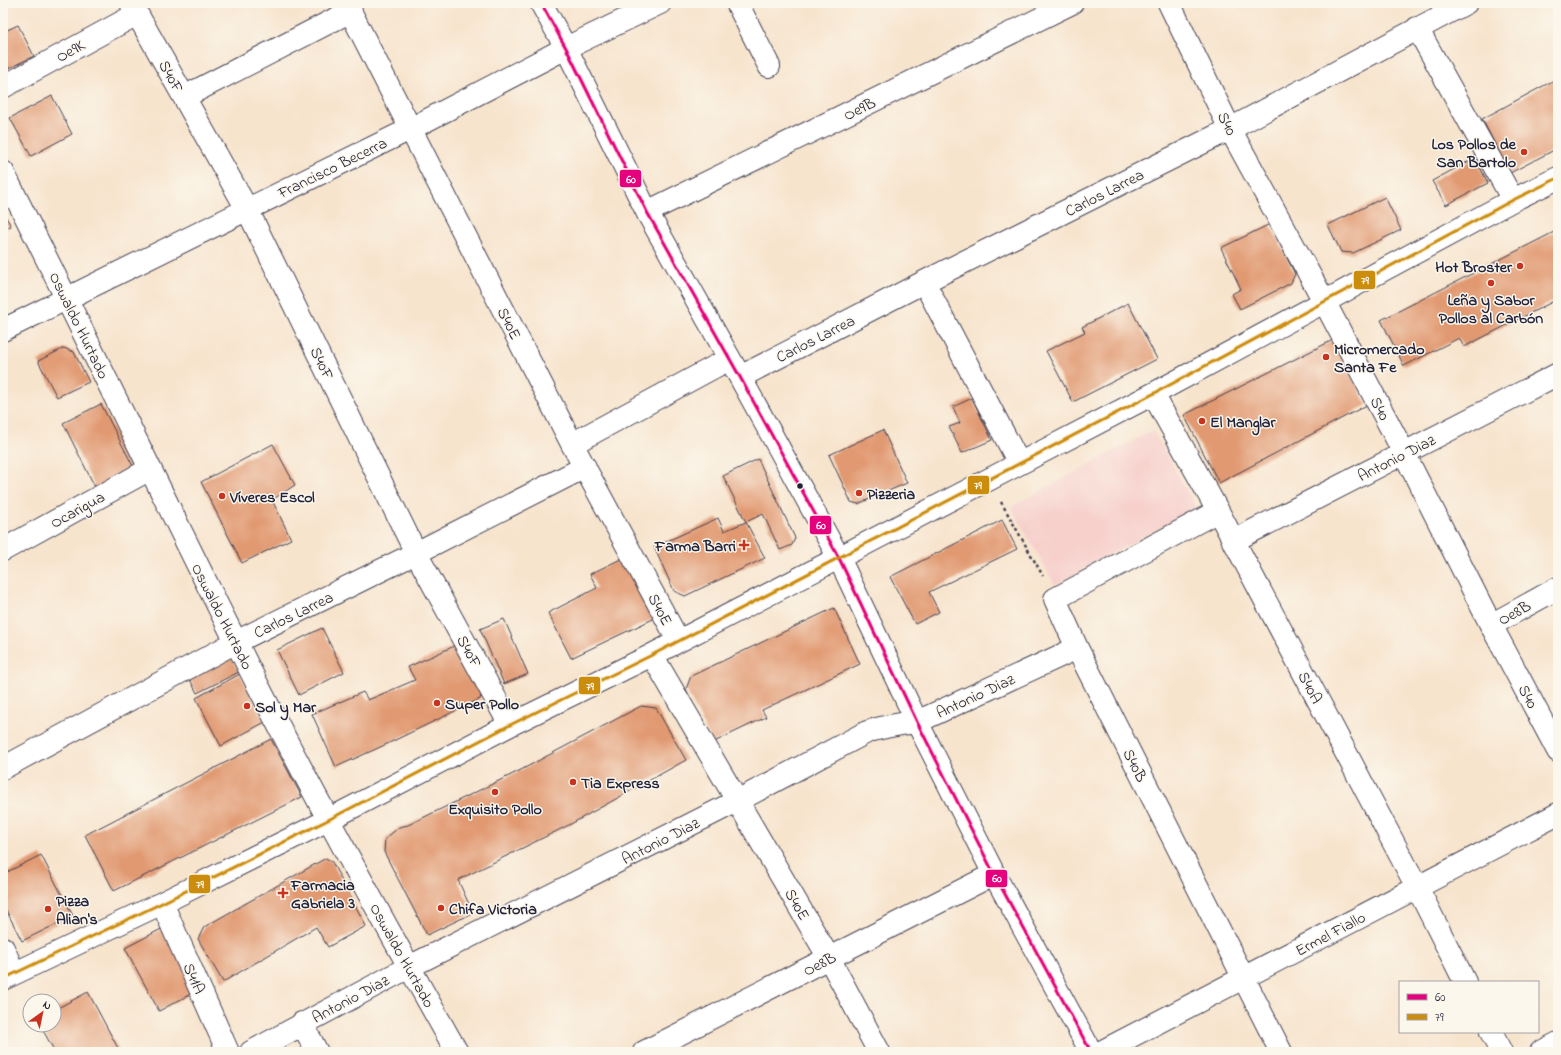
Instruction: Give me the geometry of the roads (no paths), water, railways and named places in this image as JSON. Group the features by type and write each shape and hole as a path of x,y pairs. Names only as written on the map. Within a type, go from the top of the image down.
{"street":[{"path":"541,3 566,48 647,212 735,368 839,558 917,722 994,874 1091,1052"},
{"name":"Francisco Becerra","path":"3,330 410,128 566,48 660,3"},
{"path":"737,3 769,66"},
{"name":"Oe9B","path":"647,212 1072,3"},
{"name":"S40","path":"1169,3 1230,129 1324,301 1404,453 1491,625 1558,751"},
{"name":"Carlos Larrea","path":"572,444 924,282 1230,129 1466,3"},
{"path":"184,97 349,7"},
{"name":"S40E","path":"349,7 572,444 678,640"},
{"name":"S40F","path":"134,8 247,209 416,553 510,725"},
{"name":"Oe9K","path":"3,87 134,8"},
{"path":"1417,28 1513,200"},
{"name":"Oswaldo Hurtado","path":"3,172 67,298 236,642 328,820 457,1052"},
{"path":"3,948 9,976 162,903 328,820 510,725 652,655 678,640 839,558 1153,394 1513,200 1558,178"},
{"path":"924,282 1019,463"},
{"name":"Antonio Diaz","path":"1233,542 1558,374"},
{"name":"S40A","path":"1153,394 1218,511 1464,981"},
{"name":"Carlos Larrea","path":"3,768 236,642 585,467"},
{"name":"Ocarigua","path":"3,550 150,469"},
{"name":"S40B","path":"1218,511 1055,599 1077,648 1281,1052"},
{"name":"Oe8B","path":"1491,625 1558,588"},
{"name":"Antonio Diaz","path":"251,1052 302,1023 409,967 737,801 867,732 879,727 917,722 1077,648"},
{"name":"S40E","path":"652,655 829,958 878,1052"},
{"name":"Ermel Fiallo","path":"1101,1052 1558,814"},
{"name":"Oe8B","path":"644,1052 994,874"},
{"name":"S41A","path":"162,903 228,1052"},
{"path":"302,1023 317,1052"},
{"path":"1492,1033 1501,1052"},
{"path":"1541,1052 1558,1043"}],"place":[{"name":"Los Pollos de San Bartolo","path":"1524,152"},
{"name":"Hot Broster","path":"1520,266"},
{"name":"Leña y Sabor Pollos al Carbón","path":"1491,283"},
{"name":"Micromercado Santa Fe","path":"1326,357"},
{"name":"El Manglar","path":"1202,421"},
{"name":"Pizzeria","path":"859,493"},
{"name":"Víveres Escol","path":"222,496"},
{"name":"Farma Barri","path":"744,545"},
{"name":"Super Pollo","path":"437,703"},
{"name":"Sol y Mar","path":"247,706"},
{"name":"Tia Express","path":"573,782"},
{"name":"Exquisito Pollo","path":"495,792"},
{"name":"Farmacia Gabriela 3","path":"283,893"},
{"name":"Chifa Victoria","path":"441,908"},
{"name":"Pizza Alian's","path":"48,909"}]}
